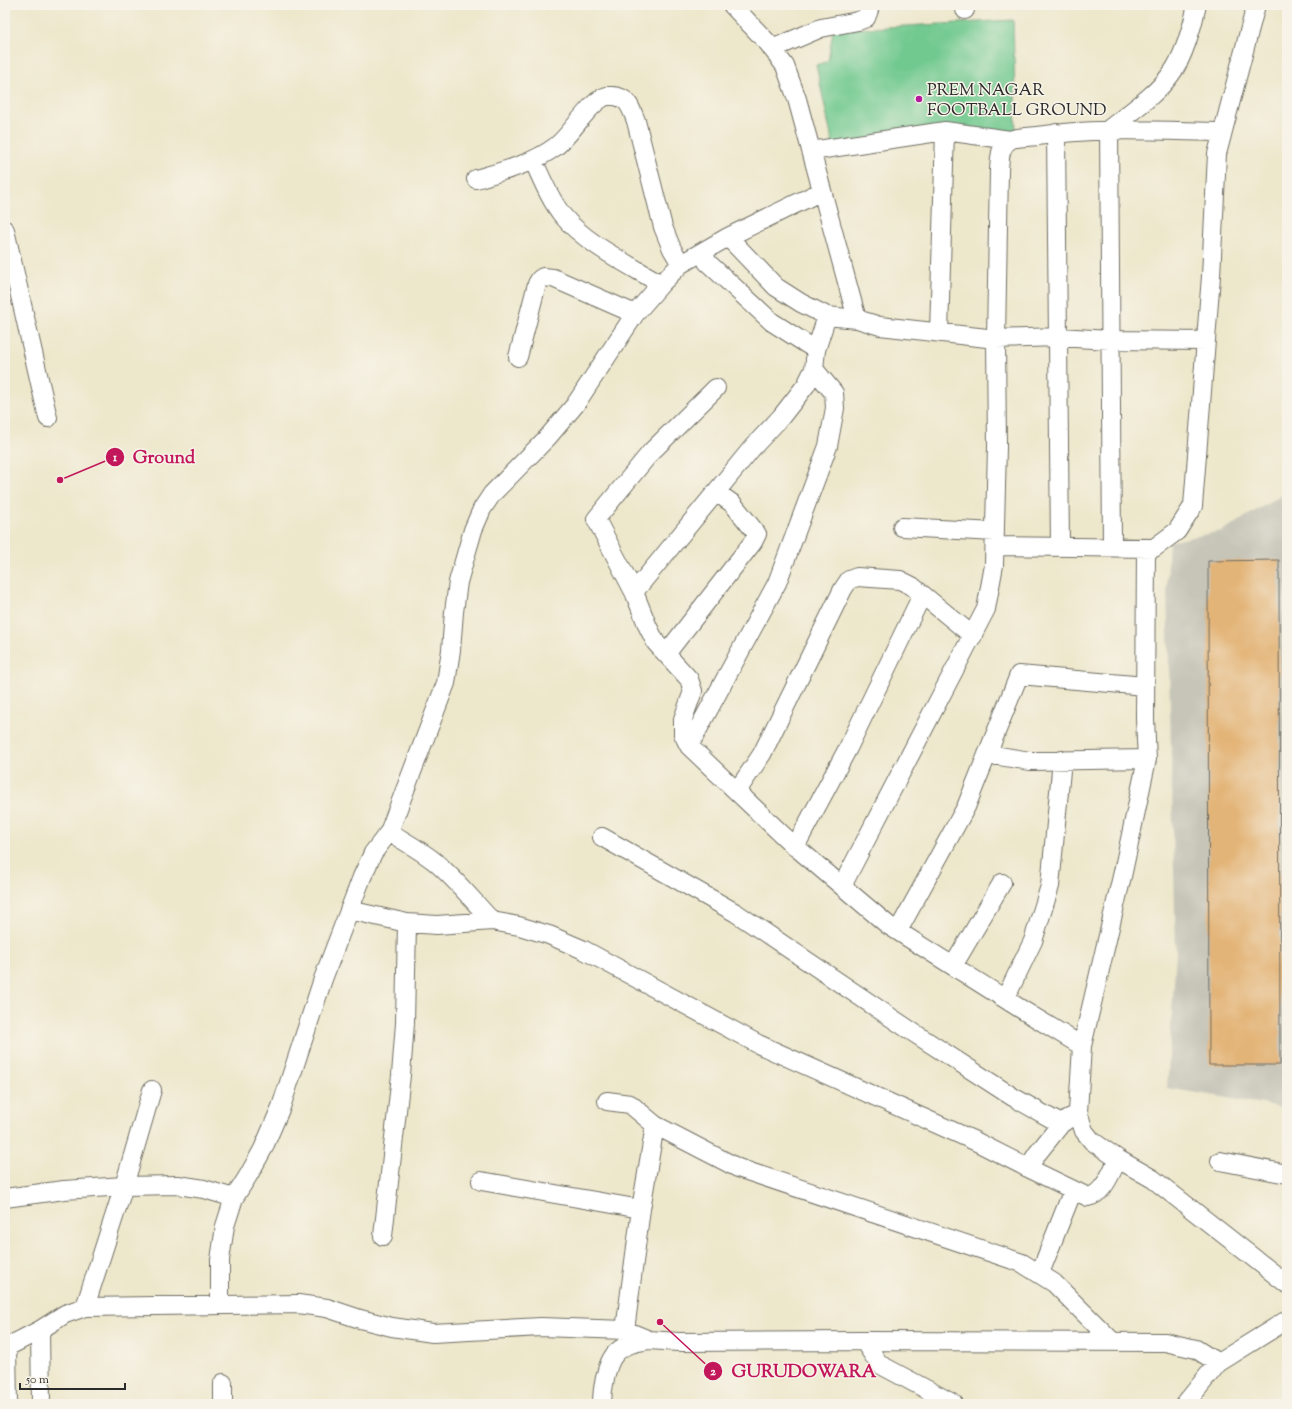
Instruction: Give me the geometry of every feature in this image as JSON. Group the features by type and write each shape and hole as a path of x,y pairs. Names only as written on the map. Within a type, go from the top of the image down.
{"street":[{"path":"732,5 772,49 785,66 797,99 857,319"},
{"path":"772,49 821,28 866,18 869,5"},
{"path":"1109,130 1153,94 1172,74 1185,48 1197,5"},
{"path":"902,527 1060,547 1112,548 1154,548 1177,531 1193,506 1211,276 1217,154 1256,5"},
{"path":"476,179 533,160 556,147 571,132 595,103 607,96 620,97 630,104 636,121 663,227 672,249 681,264"},
{"path":"811,151 945,131 1010,140 1056,133 1109,130 1222,132"},
{"path":"1109,130 1112,548"},
{"path":"939,333 945,131"},
{"path":"1056,133 1060,547"},
{"path":"842,886 986,609 994,565 995,539 997,447 996,339 1000,154 1003,147 1010,140"},
{"path":"533,160 549,194 563,216 579,233 660,284"},
{"path":"220,1304 220,1260 225,1226 234,1198 263,1149 281,1108 323,979 349,910 373,853 389,832 446,683 458,582 473,530 482,509 492,494 548,437 575,405 635,314 660,284 681,264 728,237 822,191"},
{"path":"5,230 48,418"},
{"path":"728,237 776,287 801,303 827,316 857,319 880,326 996,339 1058,337 1110,340 1206,341"},
{"path":"704,251 706,262 772,322 816,350"},
{"path":"518,357 537,284 543,277 548,276 553,278 635,314"},
{"path":"634,592 752,448 781,417 806,385 814,369 816,350 827,316"},
{"path":"689,746 777,584 828,446 835,408 834,393 814,369"},
{"path":"716,388 650,452 596,519 634,592 656,643 689,679 693,691 683,719 683,734 689,746 795,846 888,925 1082,1046"},
{"path":"666,654 753,542 757,534 733,504 716,492"},
{"path":"1146,548 1145,686 1147,759 1123,872 1082,1046 1078,1112 1084,1130 1092,1141 1118,1159 1153,1179 1287,1284"},
{"path":"736,791 762,754 843,589 849,580 857,577 900,580 912,586 973,636"},
{"path":"795,846 848,748 922,595"},
{"path":"898,931 966,807 1019,676 1145,686"},
{"path":"987,754 1030,761 1147,759"},
{"path":"1005,999 1033,941 1050,886 1062,760"},
{"path":"389,832 434,861 456,882 492,921"},
{"path":"602,837 736,913 1006,1093 1061,1124"},
{"path":"953,966 1002,883"},
{"path":"349,910 407,923 437,925 492,921 519,926 549,935 584,950 758,1044 977,1142 1088,1197 1094,1196 1101,1191 1118,1159"},
{"path":"383,1236 402,1075 405,1023 407,923"},
{"path":"85,1307 124,1186 152,1090"},
{"path":"607,1101 630,1104 655,1125 738,1168 1022,1263 1054,1283 1112,1342"},
{"path":"1028,1168 1037,1154 1061,1124 1078,1112"},
{"path":"626,1330 655,1125"},
{"path":"1220,1161 1287,1174"},
{"path":"481,1181 642,1209"},
{"path":"5,1198 64,1190 124,1186 178,1185 204,1189 234,1198"},
{"path":"1040,1273 1073,1190"},
{"path":"8,1404 6,1347 40,1330 65,1314 85,1307 298,1304 327,1308 360,1319 392,1327 433,1333 541,1327 626,1330 649,1340"},
{"path":"1185,1404 1218,1363 1287,1320"},
{"path":"40,1330 41,1404"},
{"path":"602,1404 606,1372 615,1354 630,1344 649,1340 678,1342 1165,1342 1196,1349 1218,1363"},
{"path":"864,1341 879,1364 954,1404"},
{"path":"223,1383 223,1404"}],"shaded area":[{"path":"1287,492 1287,1108 1167,1088 1176,951 1167,588 1169,542 1222,531"}],"green space":[{"name":"PREM NAGAR FOOTBALL GROUND","path":"1013,20 1016,133 833,145 816,65 828,61 833,30"}],"building":[{"path":"1279,560 1280,1065 1209,1065 1208,561"}],"place":[{"name":"PREM NAGAR FOOTBALL GROUND","path":"919,99"},
{"name":"Ground","path":"60,480"},
{"name":"GURUDOWARA","path":"660,1322"}]}
